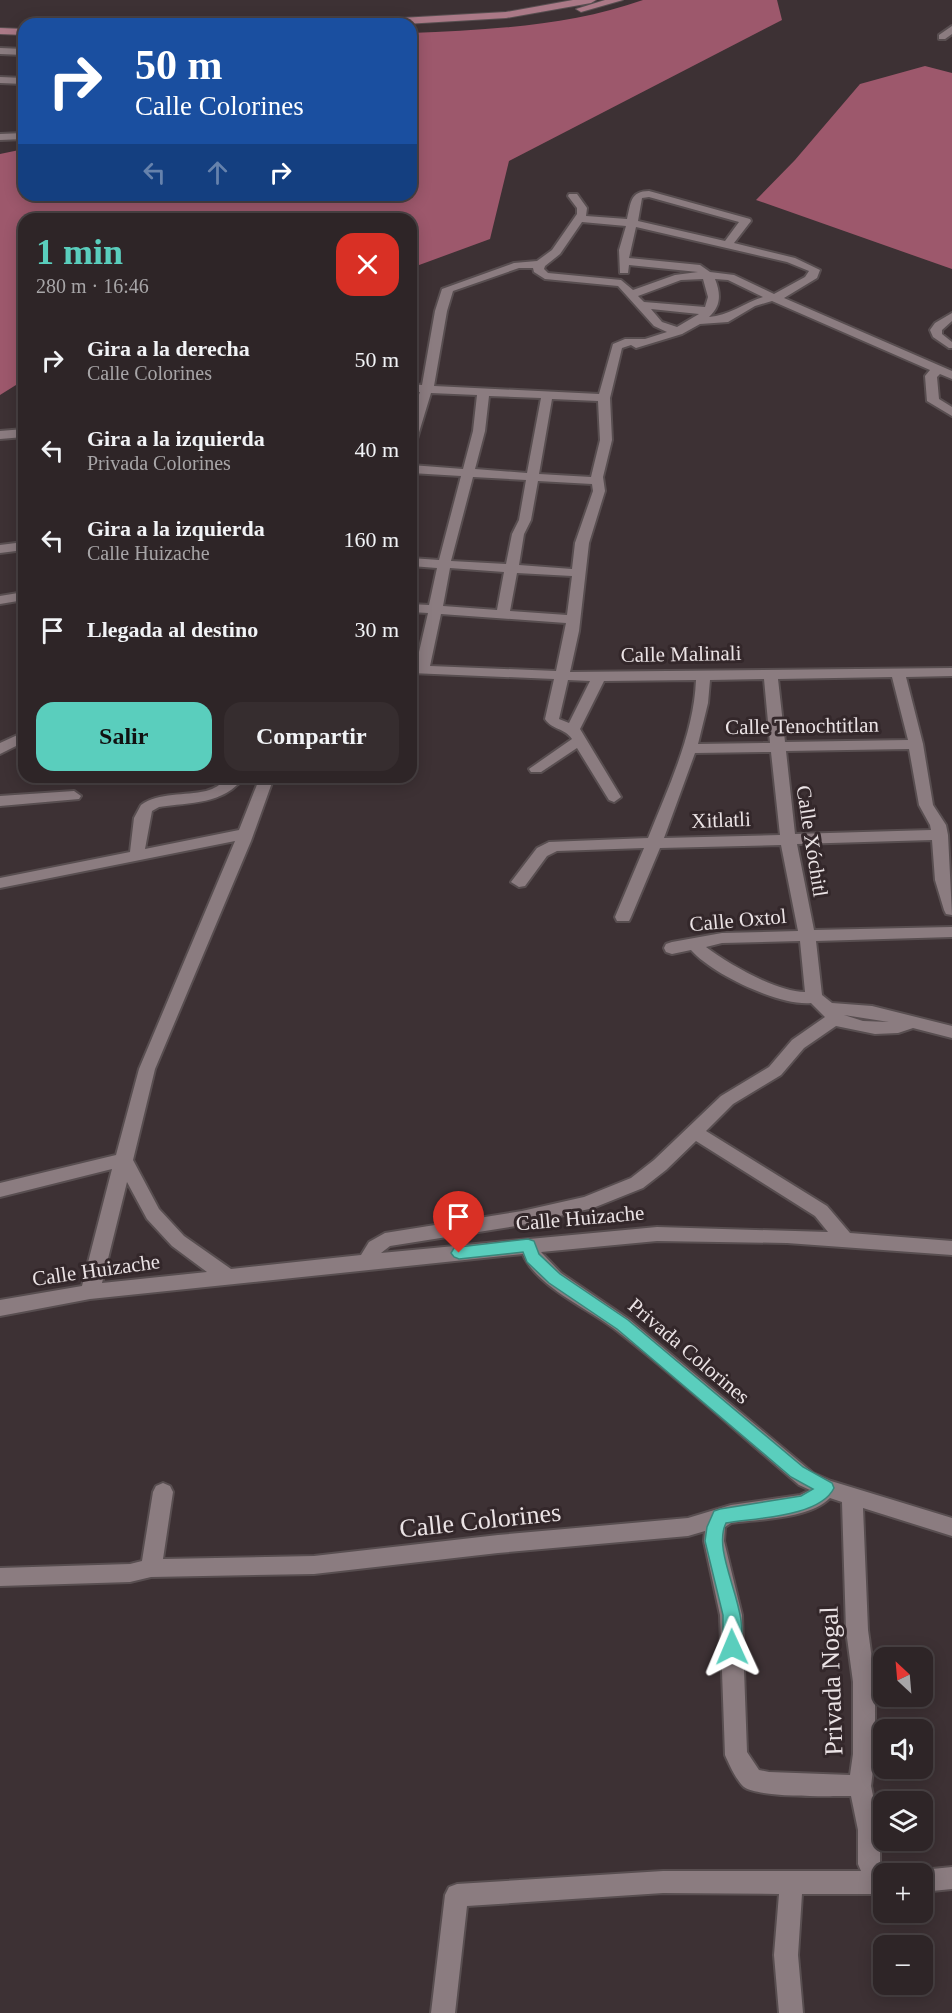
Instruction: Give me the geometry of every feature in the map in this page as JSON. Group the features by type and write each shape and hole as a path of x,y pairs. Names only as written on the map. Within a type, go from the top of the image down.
{"main road":[{"path":"417,20 506,15 591,0"},
{"path":"417,27 526,19 618,0"},
{"path":"0,26 18,27"},
{"path":"0,31 18,32"}],"street":[{"path":"942,37 952,30"},
{"path":"0,51 18,52"},
{"path":"0,80 18,81"},
{"path":"0,137 18,133"},
{"path":"621,283 624,277 624,250 637,197 641,194 649,194 746,221 727,245"},
{"path":"417,416 427,389 441,311 448,289 518,265 540,264 556,252 579,219 582,208 573,195"},
{"path":"579,219 648,225 791,260 815,270 812,278 773,298 752,304 724,320 696,321"},
{"path":"614,797 576,735 552,720 573,619 582,543 599,491 597,481 606,440 604,398 614,356 646,342 678,332 709,311 714,297 708,275 700,268 623,261"},
{"path":"540,264 538,270 545,276 621,283 658,324 678,332"},
{"path":"631,294 658,287 676,278 708,275 734,278 773,298 940,355"},
{"path":"641,305 709,311"},
{"path":"952,316 936,330 940,355 952,375"},
{"path":"940,355 931,376 933,401 952,412"},
{"path":"417,388 604,398"},
{"path":"417,667 436,609 444,564 479,431 483,392"},
{"path":"503,613 518,534 525,520 547,396"},
{"path":"0,435 18,434"},
{"path":"417,469 597,481"},
{"path":"0,549 18,547"},
{"path":"417,562 579,573"},
{"path":"0,600 18,597"},
{"path":"417,608 573,619"},
{"name":"Calle Malinali","path":"417,670 599,677 952,672"},
{"path":"898,673 916,744 926,805 938,825 943,880 952,910"},
{"name":"Calle Xóchitl","path":"770,674 788,839 807,936 814,997"},
{"path":"623,917 654,844 689,749 701,707 703,675"},
{"path":"536,770 576,735 599,677"},
{"path":"0,749 18,739"},
{"name":"Calle Tenochtitlan","path":"689,749 916,744"},
{"path":"137,854 142,814 152,802 195,800 219,792 230,783"},
{"path":"90,1292 151,1058 265,783"},
{"path":"0,801 74,796"},
{"path":"0,883 245,834"},
{"name":"Xitlatli","path":"519,882 542,852 554,846 940,835"},
{"name":"Calle Oxtol","path":"672,948 722,938 952,932"},
{"path":"695,944 701,952 757,983 790,996 814,997 831,1013 851,1024 898,1028 915,1024 952,1032"},
{"path":"366,1263 375,1247 385,1240 522,1218 587,1203 643,1179 727,1100 775,1071 798,1044 831,1013"},
{"path":"695,1132 821,1210 844,1239"},
{"path":"0,1190 124,1160"},
{"path":"124,1160 153,1214 178,1241 228,1276"},
{"name":"Calle Huizache","path":"0,1308 90,1292 594,1239 696,1233 844,1239 952,1248"},
{"name":"Privada Colorines","path":"528,1245 533,1257 554,1278 623,1325 797,1472 826,1488"},
{"path":"826,1488 952,1527"},
{"name":"Calle Colorines","path":"0,1577 130,1573 151,1568 314,1565 498,1544 688,1527 720,1517 802,1503 816,1498 826,1488"},
{"path":"151,1568 163,1492"},
{"name":"Privada Nogal","path":"852,1496 857,1630 864,1682 864,1755 860,1786 869,1830 869,1864"},
{"path":"720,1517 715,1527 714,1541 732,1615 736,1755 752,1779 769,1783 860,1786"},
{"path":"933,1880 952,1878"},
{"path":"443,2013 457,1895 663,1882 873,1883"},
{"path":"791,1884 786,1955 791,2013"}],"shaded area":[{"path":"643,0 777,0 782,20 509,161 490,239 417,266 417,213 18,213 18,384 0,395 0,154 18,150 18,201 417,201 417,33 528,25 587,16"},
{"path":"925,66 952,73 952,269 756,200 795,160 860,84"}],"route":[{"path":"459,1253 528,1245 540,1266 554,1278 623,1325 806,1479 826,1488 810,1501 720,1517 715,1527 714,1541 732,1615 732,1647"}]}
